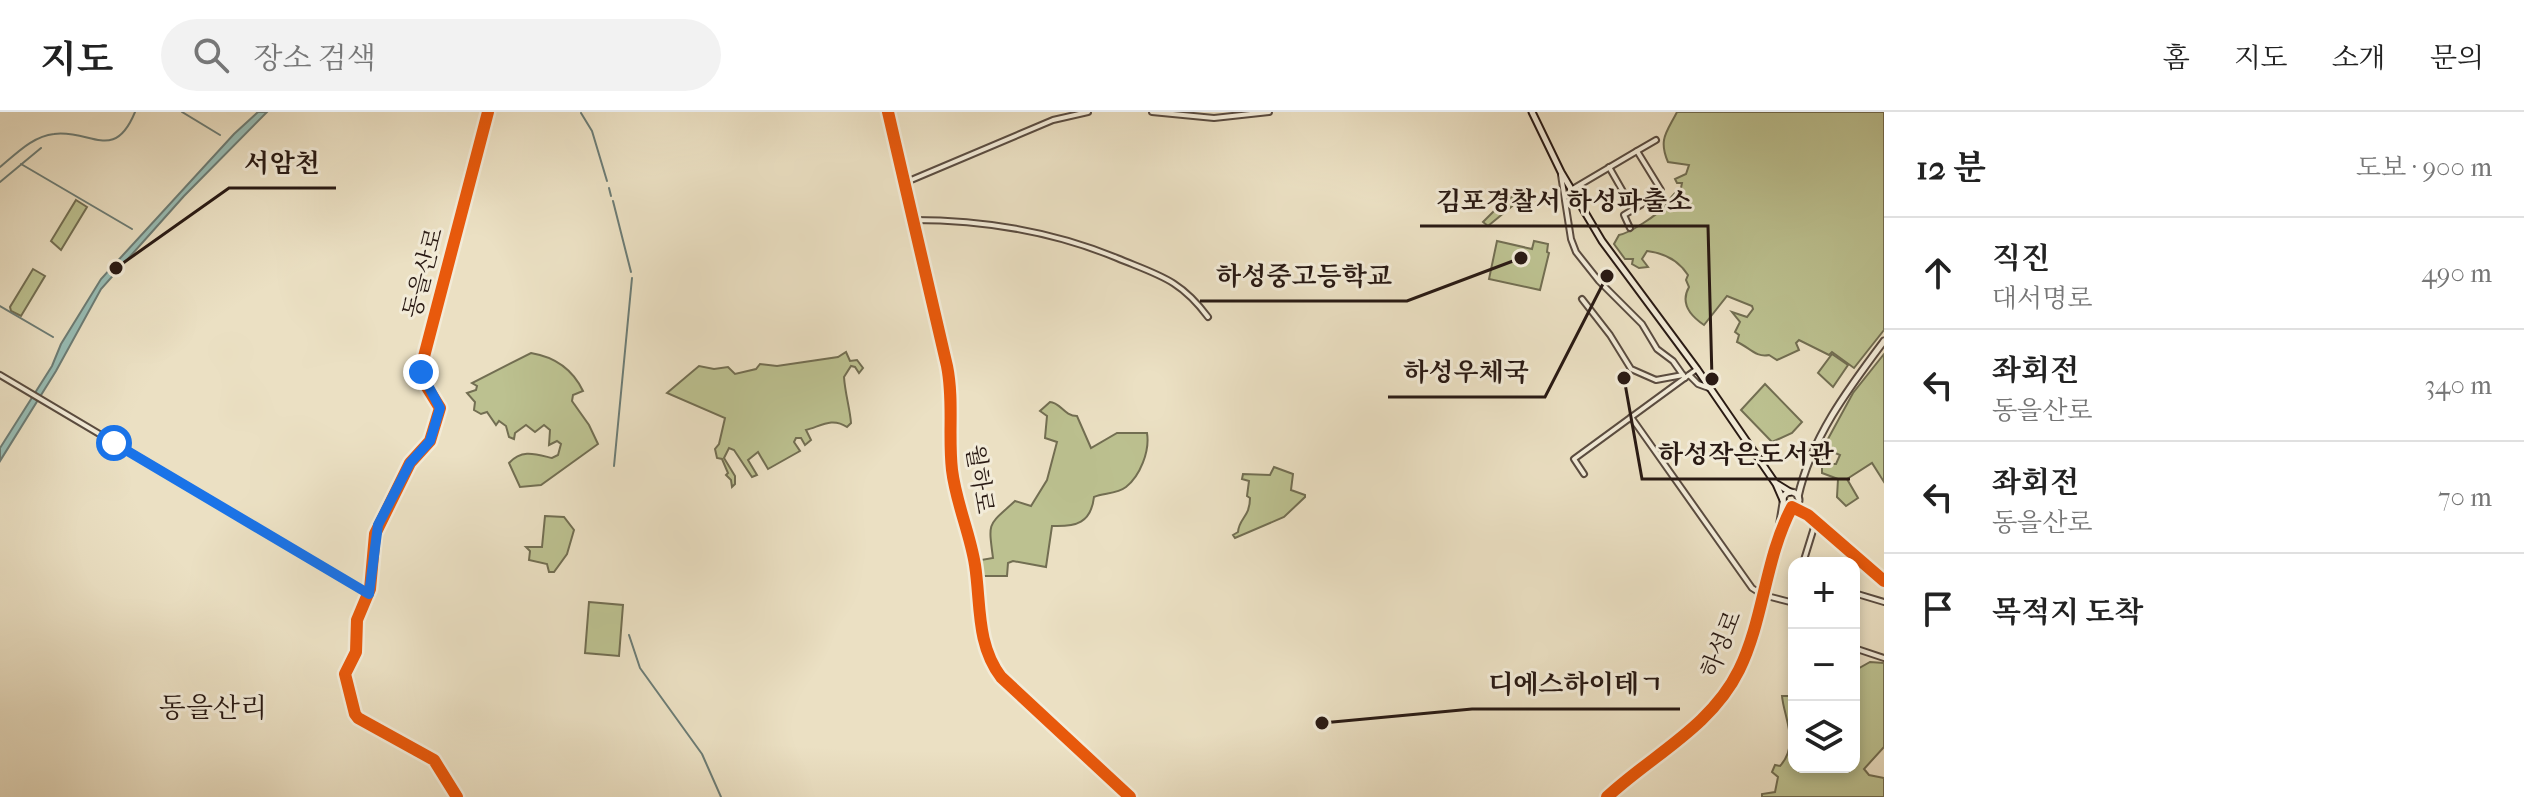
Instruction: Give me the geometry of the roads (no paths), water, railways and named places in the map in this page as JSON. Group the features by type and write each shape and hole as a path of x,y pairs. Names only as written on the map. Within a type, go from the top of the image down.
{"street":[{"name":"동을산로","path":"457,797 434,760 387,736 355,714 345,671 356,652 357,620 369,594 378,525 410,463 430,441 440,408 422,379 421,368 488,112"},
{"name":"월하로","path":"888,112 950,379 953,475 975,564 988,658 1001,677 1130,797"},
{"path":"904,183 1053,120 1088,112"},
{"path":"1152,112 1214,118 1269,112"},
{"path":"1532,112 1561,172 1609,251 1697,369 1776,484 1783,501 1816,521 1884,581"},
{"path":"1571,190 1656,140"},
{"path":"1630,228 1624,216 1661,190 1637,151"},
{"path":"1609,167 1633,209"},
{"path":"1561,172 1571,239 1576,252 1599,281 1639,321 1657,349 1686,376 1709,388"},
{"path":"913,220 986,223 1088,245 1164,276 1187,294 1208,317"},
{"path":"1582,299 1631,369 1656,380 1686,376"},
{"path":"1778,533 1785,495 1803,474 1837,406 1884,341"},
{"path":"1584,474 1574,459 1697,369"},
{"path":"0,375 369,594"},
{"path":"1631,417 1752,588 1763,595 1788,601"},
{"path":"1798,498 1803,474"},
{"path":"1776,484 1798,498 1808,515"},
{"name":"하성로","path":"1607,797 1690,731 1719,701 1743,661 1778,533 1798,498"},
{"path":"1805,557 1816,521"},
{"path":"1860,595 1884,602"},
{"path":"1860,650 1884,658"}],"water":[{"path":"258,112 267,112 184,196 101,289 56,371 0,461 0,448 52,366 61,344 101,279 234,134"}],"waterway":[{"path":"0,167 25,146 46,135 67,134 110,140 119,136 135,112"},
{"path":"182,112 220,135"},
{"path":"581,113 592,131 607,181"},
{"path":"0,182 41,148"},
{"path":"21,164 132,229"},
{"path":"609,188 611,196"},
{"path":"613,201 631,272"},
{"path":"614,466 632,278"},
{"path":"0,306 53,337"},
{"path":"629,635 640,668 702,754 721,797"}],"place":[{"name":"하성중고등학교","path":"1521,258"},
{"name":"서암천","path":"116,268"},
{"name":"하성우체국","path":"1607,276"},
{"name":"하성작은도서관","path":"1624,378"},
{"name":"김포경찰서 하성파출소","path":"1712,379"},
{"name":"디에스하이테ㄱ","path":"1322,723"}],"district":[{"name":"동을산리","path":"213,707"}]}
